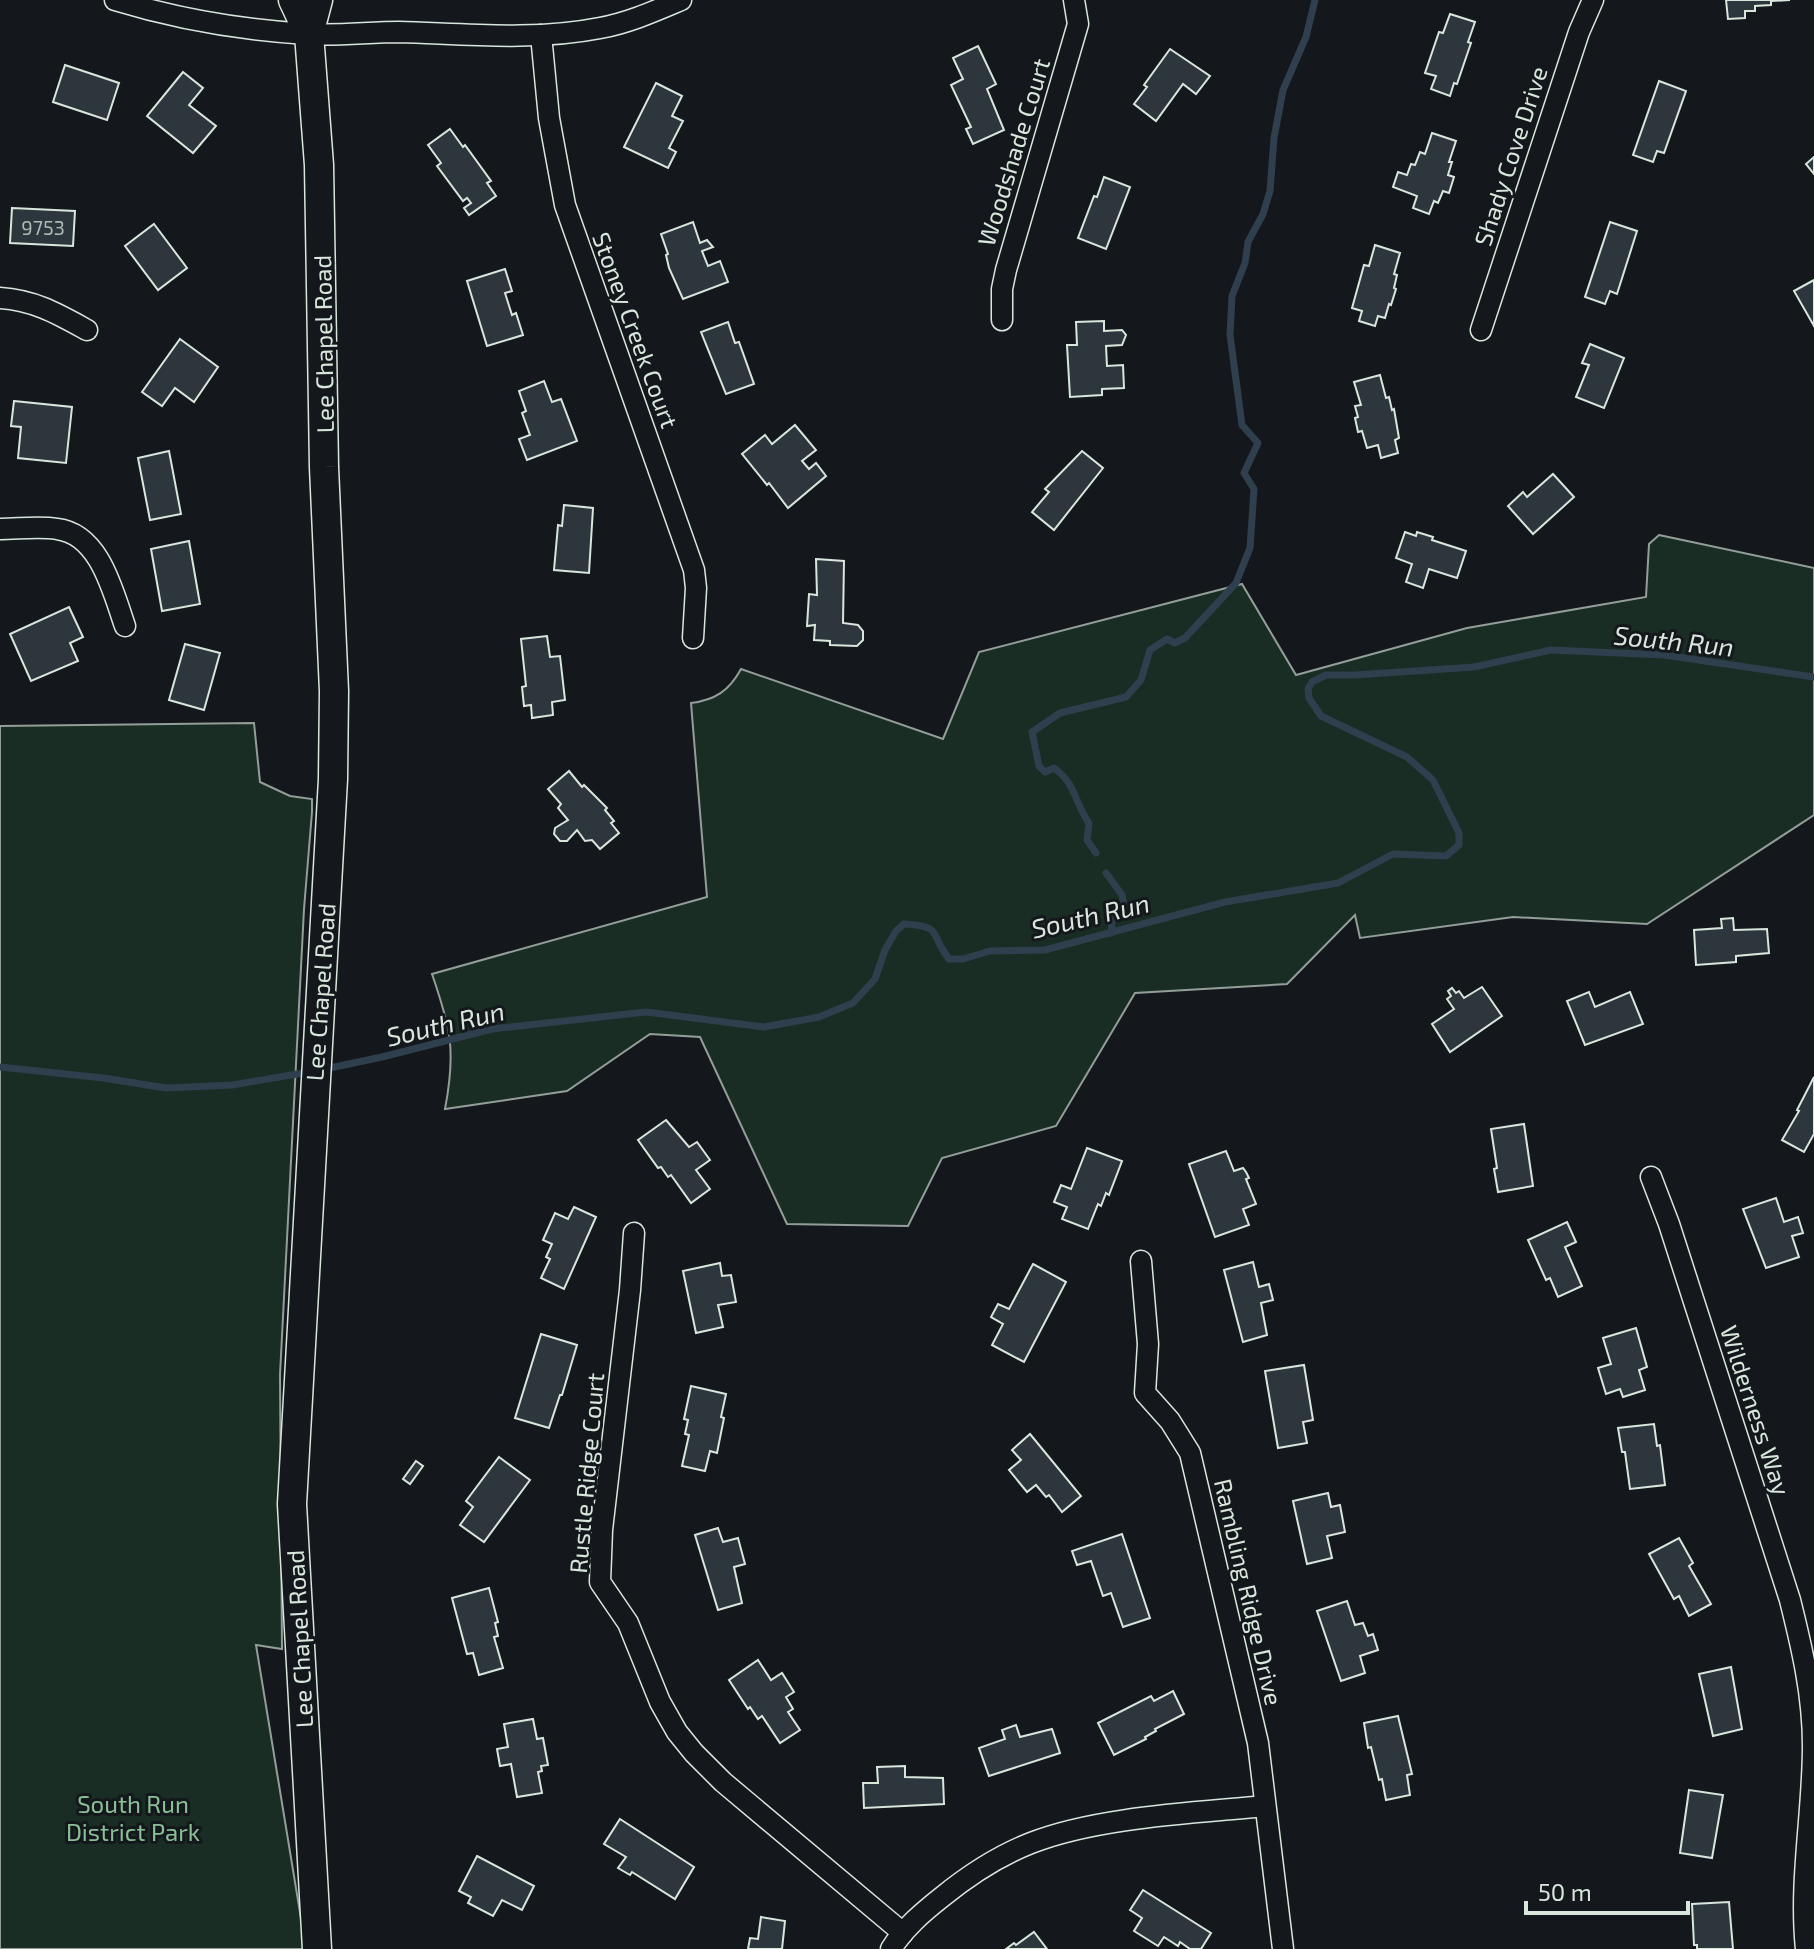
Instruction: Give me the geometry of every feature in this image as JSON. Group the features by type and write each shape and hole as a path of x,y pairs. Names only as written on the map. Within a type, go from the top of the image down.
{"main road":[{"name":"Lee Chapel Road","path":"293,0 309,34"},
{"name":"Lee Chapel Road","path":"317,1949 292,1504 333,779 334,691 324,467 319,181 309,34 318,0"}],"street":[{"path":"115,0 203,22 309,34 541,35 601,28 681,0"},
{"name":"Woodshade Court","path":"1002,320 1002,289 1006,270 1078,24 1074,0"},
{"name":"Shady Cove Drive","path":"1481,330 1579,32 1593,0"},
{"name":"Stoney Creek Court","path":"541,35 549,118 565,205 694,570 693,638"},
{"path":"0,298 27,301 52,310 87,330"},
{"path":"0,529 58,528 77,534 96,556 125,626"},
{"name":"Wilderness Way","path":"1651,1177 1684,1269 1790,1600 1804,1656 1811,1702 1813,1748 1803,1887 1806,1949"},
{"name":"Rustle Ridge Court","path":"634,1233 602,1530 600,1582 628,1623 660,1702 694,1753 897,1941"},
{"name":"Rambling Ridge Drive","path":"1141,1261 1148,1344 1145,1393 1170,1421 1190,1453 1258,1743 1283,1949"},
{"path":"897,1941 926,1909 963,1880 1031,1843 1075,1829 1265,1806"}],"green space":[{"path":"1659,535 1814,568 1814,815 1647,924 1513,917 1360,938 1355,915 1287,984 1135,993 1056,1126 942,1158 908,1226 787,1224 700,1037 650,1034 567,1091 445,1109 450,1040 432,974 707,897 691,703 720,693 732,683 741,669 943,739 979,652 1242,584 1296,675 1467,628 1646,597 1649,544"},
{"name":"South Run District Park","path":"254,723 260,782 290,796 312,799 280,1375 282,1649 256,1645 306,1949 0,1949 0,726"}],"building":[{"path":"1726,0 1790,0 1771,1 1771,5 1755,6 1755,11 1745,11 1745,18 1728,19"},
{"path":"1450,14 1475,22 1468,42 1471,43 1450,96 1431,89 1436,76 1425,73 1439,32 1443,33"},
{"path":"978,46 996,84 987,89 1004,130 973,144 966,129 971,127 951,85 963,79 953,58"},
{"path":"1170,49 1210,76 1196,94 1183,84 1156,121 1134,104"},
{"path":"65,65 119,83 107,120 53,102"},
{"path":"183,72 203,88 189,105 216,126 193,153 147,116"},
{"path":"1659,81 1686,91 1664,153 1657,151 1653,162 1633,155"},
{"path":"656,83 682,96 672,116 683,121 669,148 676,152 668,168 624,147"},
{"path":"450,129 491,181 487,183 496,196 469,215 464,208 471,203 467,198 463,201 437,166 441,163 428,145"},
{"path":"1432,133 1456,141 1449,162 1452,162 1448,175 1454,177 1449,193 1443,191 1438,203 1434,201 1429,214 1413,208 1417,196 1393,187 1398,172 1407,175 1420,152 1425,154"},
{"path":"1814,157 1814,174 1806,164"},
{"path":"1104,177 1130,187 1106,249 1078,238"},
{"path":"12,208 75,211 73,246 10,243"},
{"path":"693,222 700,243 707,240 713,247 702,251 708,266 720,261 728,282 683,299 669,268 661,234"},
{"path":"1610,222 1637,231 1617,294 1610,291 1605,304 1585,297"},
{"path":"154,224 187,268 158,290 125,246"},
{"path":"1375,245 1400,253 1391,305 1385,318 1378,316 1375,326 1359,321 1362,311 1352,308 1364,265 1369,266"},
{"path":"505,269 512,291 505,293 523,335 487,346 467,281"},
{"path":"1814,280 1814,326 1794,291"},
{"path":"1104,321 1104,331 1122,330 1126,335 1122,345 1106,346 1107,366 1123,365 1124,388 1102,389 1102,395 1070,397 1067,345 1077,345 1076,322"},
{"path":"728,322 735,343 739,342 754,384 726,394 701,332"},
{"path":"180,339 218,367 194,402 175,388 162,406 142,392"},
{"path":"1590,344 1624,358 1604,408 1576,397 1589,365 1582,363"},
{"path":"1380,375 1386,398 1389,397 1394,409 1399,438 1395,440 1398,453 1381,458 1378,445 1367,448 1362,431 1358,432 1355,406 1361,405 1354,382"},
{"path":"544,381 552,402 561,399 577,441 527,460 519,439 530,435 522,413 526,411 519,391"},
{"path":"14,401 72,407 66,463 18,458 21,427 11,426"},
{"path":"795,425 816,450 802,461 809,469 816,463 826,476 788,508 742,454 765,435 772,444"},
{"path":"169,451 181,514 150,520 138,458"},
{"path":"1082,451 1103,468 1054,530 1032,512 1049,492 1045,489"},
{"path":"1553,474 1574,497 1533,534 1508,506 1523,492 1527,497"},
{"path":"564,505 593,508 589,573 554,570 558,525 562,526"},
{"path":"1405,532 1416,536 1417,532 1466,551 1457,578 1429,569 1423,588 1406,582 1412,564 1396,558"},
{"path":"189,541 200,604 162,611 151,549"},
{"path":"816,559 844,561 843,623 858,625 863,631 863,640 857,646 830,645 830,641 814,640 815,625 807,626 809,594 817,595"},
{"path":"69,607 83,637 70,643 78,661 31,681 10,634"},
{"path":"547,636 550,657 560,656 565,700 552,702 553,715 532,718 531,705 524,706 522,687 526,686 521,639"},
{"path":"185,644 220,653 204,710 169,700"},
{"path":"569,771 607,808 605,810 614,821 611,823 619,833 600,849 592,840 585,841 577,830 567,841 560,841 554,834 555,828 568,820 558,808 561,804 548,789"},
{"path":"1733,918 1734,930 1767,929 1769,953 1736,956 1736,962 1696,965 1694,930 1722,928 1721,919"},
{"path":"1482,987 1502,1016 1450,1052 1432,1024 1454,1009 1447,999 1451,996 1448,991 1452,988 1456,993 1459,991 1464,998"},
{"path":"1589,992 1595,1007 1630,992 1643,1024 1585,1045 1567,1001"},
{"path":"1814,1077 1814,1134 1804,1152 1782,1140"},
{"path":"666,1120 689,1147 697,1142 710,1160 696,1170 710,1189 691,1203 671,1175 668,1177 661,1167 658,1168 638,1140"},
{"path":"1524,1124 1533,1186 1498,1192 1491,1129"},
{"path":"1087,1148 1122,1161 1109,1195 1106,1193 1101,1206 1098,1204 1088,1229 1062,1219 1067,1207 1054,1202 1061,1185 1071,1189"},
{"path":"1226,1151 1234,1171 1243,1168 1246,1172 1256,1204 1243,1209 1249,1225 1215,1237 1189,1164"},
{"path":"1776,1198 1784,1222 1798,1217 1803,1233 1792,1236 1799,1257 1766,1268 1743,1209"},
{"path":"574,1207 596,1217 564,1289 541,1278 550,1259 546,1257 552,1244 543,1240 555,1213 568,1219"},
{"path":"1567,1222 1576,1242 1565,1247 1582,1286 1558,1297 1550,1278 1546,1280 1528,1240"},
{"path":"1253,1262 1259,1287 1269,1284 1273,1300 1261,1303 1267,1335 1243,1342 1224,1270"},
{"path":"720,1263 722,1276 731,1275 736,1302 718,1305 723,1327 696,1333 683,1271"},
{"path":"1033,1264 1066,1282 1024,1362 992,1345 1003,1324 991,1317 998,1304 1009,1309"},
{"path":"1636,1328 1647,1367 1639,1370 1645,1390 1623,1397 1620,1389 1606,1394 1598,1368 1611,1364 1603,1338"},
{"path":"541,1334 577,1345 549,1428 515,1418"},
{"path":"1304,1365 1313,1420 1303,1422 1307,1443 1278,1448 1265,1371"},
{"path":"691,1386 726,1394 717,1453 710,1451 705,1471 682,1466 689,1435 685,1434 688,1420 684,1419"},
{"path":"1654,1424 1665,1485 1630,1489 1618,1428"},
{"path":"1030,1434 1081,1496 1062,1512 1049,1495 1046,1497 1036,1485 1027,1492 1009,1470 1021,1460 1012,1450"},
{"path":"499,1457 530,1480 484,1542 460,1525 473,1507 466,1501"},
{"path":"416,1461 423,1466 410,1484 403,1479"},
{"path":"1328,1493 1331,1507 1340,1505 1345,1532 1327,1536 1332,1558 1307,1564 1293,1501"},
{"path":"718,1528 723,1542 738,1538 745,1564 734,1567 742,1603 718,1610 695,1535"},
{"path":"1122,1534 1150,1618 1123,1627 1111,1593 1103,1596 1091,1561 1077,1565 1072,1551"},
{"path":"1679,1538 1693,1563 1689,1566 1711,1604 1689,1616 1679,1596 1674,1599 1649,1554"},
{"path":"489,1588 498,1622 495,1623 498,1636 494,1637 503,1668 479,1675 473,1653 467,1654 452,1598"},
{"path":"1347,1601 1355,1625 1363,1623 1368,1636 1373,1634 1378,1650 1360,1656 1365,1673 1341,1681 1317,1611"},
{"path":"758,1660 771,1680 782,1673 794,1692 786,1697 793,1709 788,1712 800,1730 780,1743 762,1716 758,1719 750,1707 748,1709 729,1680"},
{"path":"1731,1667 1742,1729 1713,1736 1699,1674"},
{"path":"1173,1691 1184,1714 1114,1755 1098,1723 1151,1696 1154,1701"},
{"path":"1398,1716 1412,1774 1407,1775 1410,1795 1386,1800 1371,1747 1368,1748 1364,1723"},
{"path":"533,1719 537,1739 543,1738 548,1765 541,1766 542,1771 538,1772 542,1793 517,1797 511,1764 500,1766 497,1749 508,1747 504,1724"},
{"path":"1016,1725 1020,1737 1052,1729 1060,1753 989,1776 979,1748 1005,1739 1002,1730"},
{"path":"905,1766 905,1777 943,1778 944,1804 864,1808 863,1783 878,1783 877,1767"},
{"path":"1689,1790 1723,1795 1712,1858 1680,1853"},
{"path":"620,1819 694,1867 675,1899 632,1872 630,1875 618,1868 626,1857 604,1844"},
{"path":"477,1856 534,1886 522,1910 502,1900 493,1916 468,1903 471,1897 459,1891"},
{"path":"1143,1890 1211,1933 1201,1949 1190,1949 1180,1942 1178,1946 1164,1937 1158,1946 1134,1931 1142,1918 1130,1910"},
{"path":"1729,1902 1733,1949 1697,1949 1694,1945 1692,1904"},
{"path":"761,1917 785,1921 782,1949 748,1949 750,1938 758,1939"},
{"path":"1034,1932 1047,1949 1006,1949 1014,1943 1016,1945"}],"waterway":[{"path":"1096,853 1087,840 1089,823 1071,787 1054,768 1045,772 1039,766 1032,732 1060,713 1126,697 1141,680 1150,650 1167,639 1175,643 1185,638 1236,583 1250,548 1254,489 1244,473 1258,443 1242,425 1230,335 1232,296 1245,263 1248,242 1263,214 1270,191 1274,138 1283,90 1306,37 1315,0"},
{"name":"South Run","path":"325,1069 492,1029 646,1012 764,1027 819,1017 853,1003 875,979 885,950 904,924 931,929 949,959 963,959 990,951 1045,950 1225,902 1338,883 1393,854 1446,856 1459,845 1459,833 1433,780 1407,757 1321,716 1309,698 1308,689 1312,682 1326,675 1474,667 1551,650 1664,655 1814,677"},
{"path":"1106,873 1122,895 1124,905 1113,914 1111,933"},
{"name":"South Run","path":"0,1067 166,1088 232,1085 309,1072"}]}
